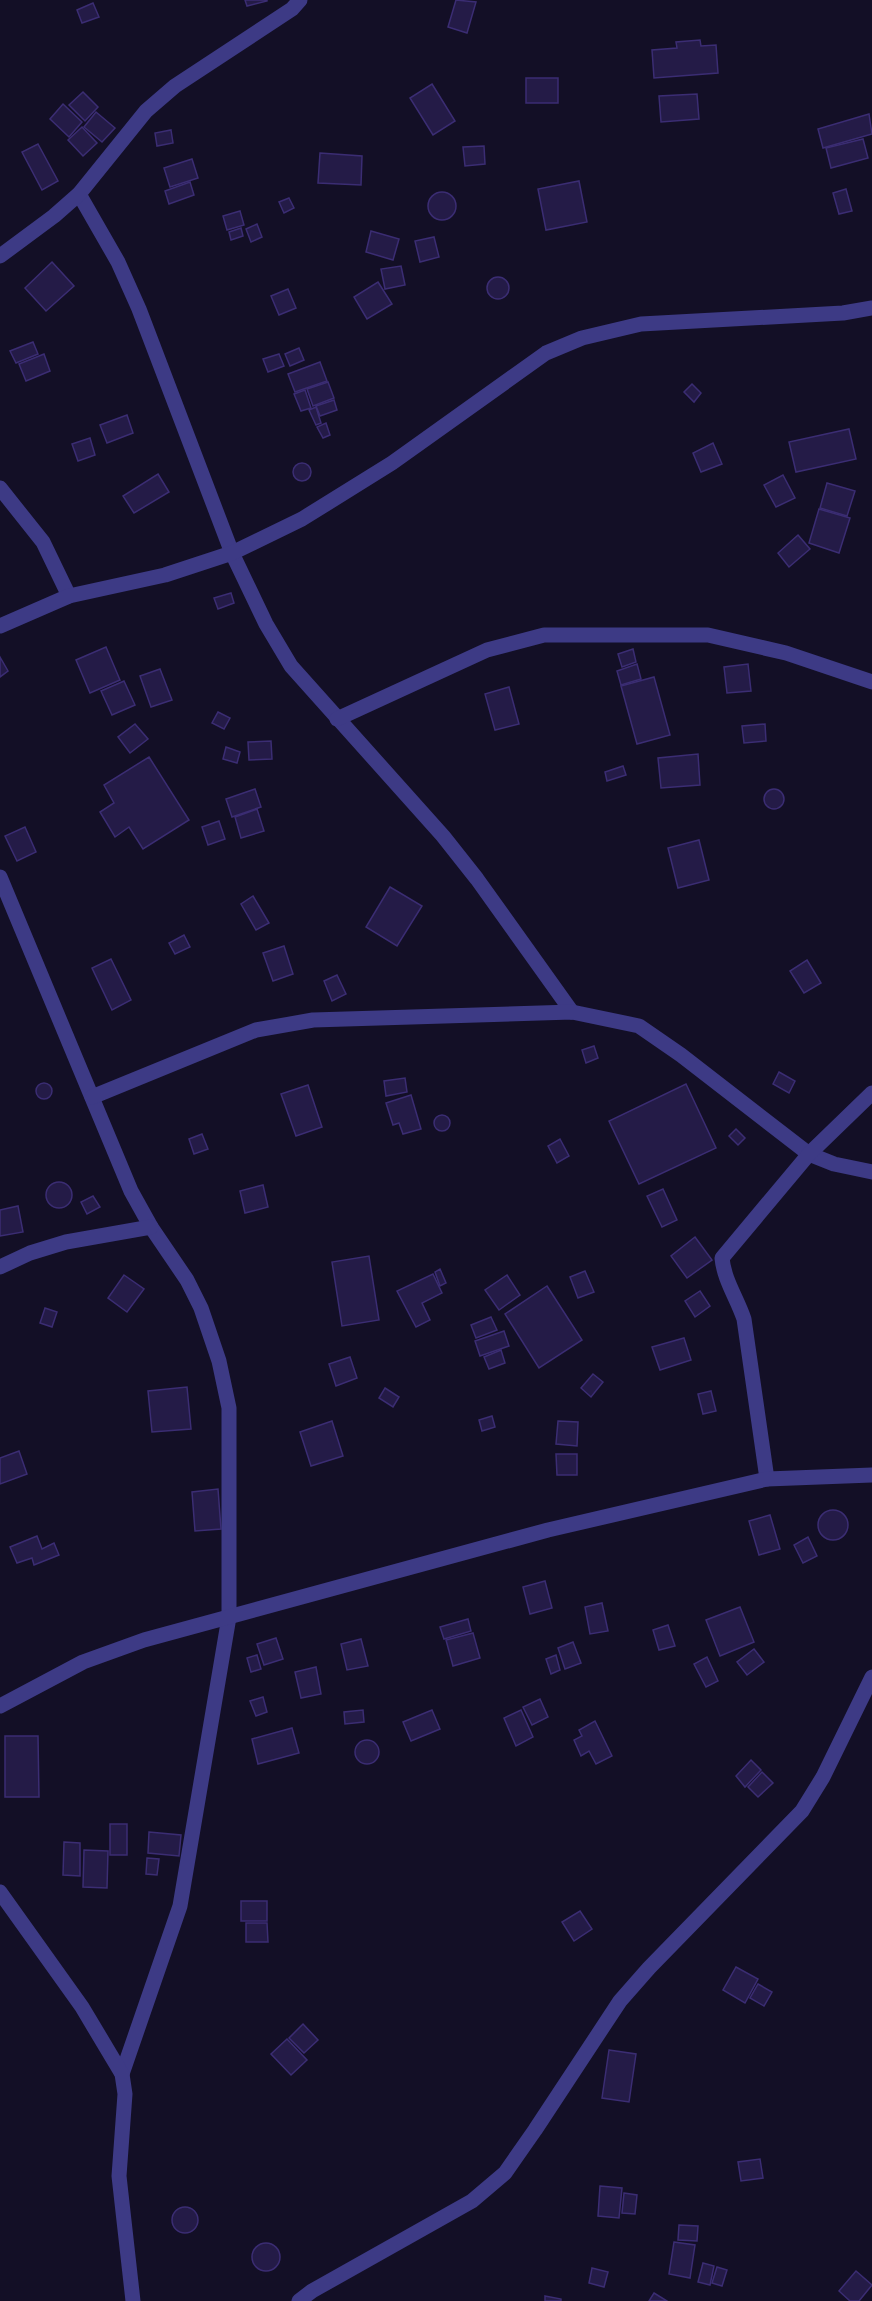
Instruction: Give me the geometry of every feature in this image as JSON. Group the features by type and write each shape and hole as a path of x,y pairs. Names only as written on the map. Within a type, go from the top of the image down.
{"street":[{"path":"0,256 54,216 79,194 146,111 176,86 292,9 300,0"},
{"path":"79,194 118,262 135,300 232,553 266,624 291,666 456,853 572,1012"},
{"path":"0,626 69,596 165,575 232,553 302,519 392,463 546,353 582,338 641,324 843,313 872,308"},
{"path":"0,488 43,542 69,596"},
{"path":"337,719 487,650 544,635 708,635 786,653 872,682"},
{"path":"0,877 131,1191 151,1227 187,1280 201,1308 219,1361 229,1408 229,1617 180,1906 122,2074"},
{"path":"92,1097 256,1030 313,1020 572,1012 639,1026 681,1055 809,1154 834,1164 872,1172"},
{"path":"767,1479 744,1319 738,1301 723,1274 722,1258 809,1154 872,1093"},
{"path":"0,1267 30,1253 66,1242 151,1227"},
{"path":"0,1706 83,1662 144,1640 548,1530 767,1479 872,1475"},
{"path":"299,2301 321,2285 472,2201 505,2173 536,2130 620,2001 801,1811 823,1777 872,1677"},
{"path":"0,1892 82,2007 122,2074 125,2094 119,2176 133,2301"}],"building":[{"path":"245,0 267,0 267,1 247,6"},
{"path":"456,0 476,2 467,33 448,27"},
{"path":"93,3 99,17 82,23 77,10"},
{"path":"700,40 701,46 716,45 718,73 654,78 652,50 677,48 676,42"},
{"path":"526,78 558,78 558,103 526,103"},
{"path":"432,84 455,121 433,135 410,98"},
{"path":"83,92 98,107 85,121 69,105"},
{"path":"697,94 699,119 661,122 659,96"},
{"path":"63,104 82,122 69,137 50,119"},
{"path":"96,112 115,128 102,142 84,127"},
{"path":"869,114 872,134 823,148 818,129"},
{"path":"82,127 97,143 83,156 68,140"},
{"path":"171,130 173,143 157,146 155,133"},
{"path":"863,139 868,158 831,168 826,148"},
{"path":"38,144 58,181 42,190 22,152"},
{"path":"484,146 485,164 465,166 463,147"},
{"path":"320,153 362,156 361,185 318,183"},
{"path":"192,159 198,178 170,187 164,168"},
{"path":"579,181 587,222 546,230 538,189"},
{"path":"190,182 194,195 169,204 165,191"},
{"path":"846,189 852,211 839,214 833,193"},
{"path":"442,192 452,196 456,206 452,216 442,220 432,216 428,206 432,196"},
{"path":"289,198 294,208 284,213 279,202"},
{"path":"240,211 244,225 227,230 223,216"},
{"path":"257,224 262,237 251,242 246,229"},
{"path":"241,228 243,236 231,240 229,232"},
{"path":"371,231 399,239 393,260 366,252"},
{"path":"434,237 439,257 420,262 415,241"},
{"path":"52,262 74,286 46,311 25,288"},
{"path":"401,266 405,285 385,289 381,269"},
{"path":"498,277 506,280 509,288 506,296 498,299 490,296 487,288 490,280"},
{"path":"378,282 392,304 367,319 354,297"},
{"path":"288,289 296,308 279,315 271,296"},
{"path":"33,342 38,354 16,363 10,351"},
{"path":"299,348 304,360 290,366 285,354"},
{"path":"44,354 50,371 26,381 19,364"},
{"path":"279,354 284,366 268,372 263,359"},
{"path":"320,362 327,381 295,392 288,374"},
{"path":"328,382 334,398 313,406 307,389"},
{"path":"692,384 701,393 694,402 684,392"},
{"path":"305,390 311,408 301,411 294,394"},
{"path":"334,400 337,410 320,416 316,406"},
{"path":"316,407 321,423 316,425 309,410"},
{"path":"127,415 133,433 107,443 100,425"},
{"path":"326,423 330,435 323,438 317,427"},
{"path":"849,429 856,459 796,472 789,442"},
{"path":"90,438 95,455 78,461 72,444"},
{"path":"713,443 722,464 701,472 693,453"},
{"path":"302,463 308,466 311,472 308,478 302,481 296,478 293,472 296,466"},
{"path":"158,474 169,492 134,513 123,496"},
{"path":"783,475 795,498 776,507 764,485"},
{"path":"827,483 855,491 847,516 820,508"},
{"path":"819,509 850,518 839,553 809,543"},
{"path":"798,535 810,549 789,567 778,553"},
{"path":"231,593 234,603 218,609 214,598"},
{"path":"106,647 120,680 90,693 76,660"},
{"path":"633,649 636,662 622,667 618,654"},
{"path":"0,657 8,671 0,677"},
{"path":"637,664 641,679 621,685 617,671"},
{"path":"748,664 751,691 727,693 724,667"},
{"path":"160,669 172,700 151,707 140,676"},
{"path":"654,677 670,735 637,744 621,686"},
{"path":"124,681 135,705 112,715 101,691"},
{"path":"509,687 519,724 495,730 485,694"},
{"path":"218,712 230,718 224,729 212,723"},
{"path":"135,724 148,739 130,753 118,737"},
{"path":"765,724 766,741 744,743 742,726"},
{"path":"271,741 272,759 249,760 248,742"},
{"path":"226,747 240,752 237,763 223,759"},
{"path":"698,754 700,785 661,788 658,758"},
{"path":"149,757 189,820 143,849 129,827 115,837 100,812 114,803 104,785"},
{"path":"623,766 626,775 607,781 605,772"},
{"path":"255,789 261,807 232,817 226,799"},
{"path":"774,789 781,792 784,799 781,806 774,809 767,806 764,799 767,792"},
{"path":"257,809 264,831 241,838 235,817"},
{"path":"219,821 225,839 208,845 202,827"},
{"path":"25,827 36,852 17,861 5,836"},
{"path":"699,840 709,880 678,888 668,848"},
{"path":"390,887 422,906 397,946 366,927"},
{"path":"253,896 269,923 256,930 241,904"},
{"path":"184,935 190,947 175,954 169,943"},
{"path":"284,946 293,974 273,981 263,953"},
{"path":"111,959 131,1000 112,1010 92,968"},
{"path":"807,960 821,983 804,993 790,971"},
{"path":"337,975 346,994 332,1001 324,981"},
{"path":"594,1046 598,1058 586,1063 582,1050"},
{"path":"779,1072 795,1081 789,1093 773,1084"},
{"path":"405,1078 407,1092 386,1096 384,1081"},
{"path":"41,1083 47,1083 52,1091 50,1097 41,1099 36,1094 36,1088"},
{"path":"686,1084 716,1148 639,1184 609,1121"},
{"path":"308,1085 322,1127 296,1136 281,1094"},
{"path":"411,1095 421,1129 403,1134 399,1123 393,1125 386,1103"},
{"path":"442,1115 448,1117 450,1123 448,1129 442,1131 436,1129 434,1123 436,1117"},
{"path":"736,1129 745,1138 738,1145 729,1136"},
{"path":"202,1134 208,1149 194,1154 189,1139"},
{"path":"560,1139 569,1156 557,1163 548,1146"},
{"path":"59,1182 68,1186 72,1195 68,1204 59,1208 50,1204 46,1195 50,1186"},
{"path":"263,1185 268,1207 245,1213 240,1191"},
{"path":"663,1189 677,1220 662,1227 647,1196"},
{"path":"93,1196 100,1207 87,1214 81,1202"},
{"path":"18,1206 23,1232 0,1236 0,1210"},
{"path":"695,1237 712,1260 687,1278 671,1256"},
{"path":"369,1256 379,1320 342,1326 332,1262"},
{"path":"440,1269 446,1283 440,1286 435,1272"},
{"path":"585,1271 594,1292 578,1298 570,1277"},
{"path":"433,1274 442,1293 422,1303 430,1320 416,1327 397,1291"},
{"path":"124,1275 144,1289 127,1312 108,1298"},
{"path":"507,1275 520,1295 499,1310 485,1290"},
{"path":"547,1286 582,1340 539,1368 505,1314"},
{"path":"700,1291 710,1306 695,1317 685,1301"},
{"path":"45,1308 57,1312 52,1327 40,1323"},
{"path":"491,1317 497,1330 476,1338 471,1325"},
{"path":"504,1331 509,1346 480,1356 475,1341"},
{"path":"684,1338 691,1360 660,1370 652,1347"},
{"path":"501,1350 505,1363 489,1369 484,1357"},
{"path":"350,1357 357,1378 336,1386 329,1364"},
{"path":"593,1374 603,1382 591,1397 581,1388"},
{"path":"187,1387 191,1429 152,1432 148,1391"},
{"path":"385,1388 399,1397 393,1407 379,1398"},
{"path":"711,1391 716,1411 703,1414 698,1394"},
{"path":"492,1416 495,1427 482,1431 479,1420"},
{"path":"332,1421 343,1456 311,1466 300,1432"},
{"path":"558,1421 578,1422 577,1446 556,1444"},
{"path":"19,1451 27,1474 0,1484 0,1458"},
{"path":"556,1454 577,1454 577,1475 557,1475"},
{"path":"218,1489 221,1529 195,1531 192,1492"},
{"path":"833,1510 839,1511 847,1519 847,1531 839,1539 833,1540 827,1539 819,1531 818,1525 819,1519 827,1511"},
{"path":"770,1515 780,1549 759,1555 749,1521"},
{"path":"37,1536 42,1549 54,1543 59,1555 34,1565 32,1558 17,1563 10,1547"},
{"path":"808,1537 817,1556 803,1563 794,1545"},
{"path":"545,1581 552,1608 530,1614 523,1587"},
{"path":"602,1603 608,1631 590,1634 585,1607"},
{"path":"740,1607 754,1642 720,1656 706,1620"},
{"path":"468,1619 471,1631 444,1639 440,1627"},
{"path":"668,1625 675,1646 659,1650 653,1630"},
{"path":"473,1633 480,1658 453,1666 446,1640"},
{"path":"276,1638 283,1659 264,1665 257,1644"},
{"path":"361,1639 368,1666 347,1670 341,1644"},
{"path":"573,1642 581,1663 565,1669 558,1648"},
{"path":"754,1649 764,1662 747,1675 737,1662"},
{"path":"257,1655 261,1669 251,1672 247,1658"},
{"path":"556,1655 560,1670 551,1674 546,1659"},
{"path":"707,1657 718,1681 706,1687 694,1664"},
{"path":"316,1667 321,1694 301,1698 295,1672"},
{"path":"263,1697 267,1712 256,1716 250,1701"},
{"path":"540,1699 548,1717 532,1725 523,1707"},
{"path":"363,1710 364,1722 345,1724 344,1712"},
{"path":"432,1710 440,1729 411,1741 403,1722"},
{"path":"521,1710 533,1737 516,1746 504,1718"},
{"path":"595,1721 612,1756 596,1764 589,1751 581,1756 574,1740 582,1736 579,1730"},
{"path":"292,1728 299,1753 258,1764 252,1739"},
{"path":"5,1736 38,1736 39,1797 5,1797"},
{"path":"367,1740 372,1741 378,1747 378,1757 372,1763 367,1764 362,1763 356,1757 355,1752 356,1747 362,1741"},
{"path":"751,1760 761,1770 745,1787 736,1776"},
{"path":"762,1772 773,1783 758,1797 748,1787"},
{"path":"110,1824 127,1824 127,1855 110,1855"},
{"path":"149,1832 181,1835 179,1856 148,1853"},
{"path":"64,1842 80,1843 80,1876 63,1875"},
{"path":"84,1850 108,1851 107,1888 83,1887"},
{"path":"147,1858 159,1859 157,1875 146,1874"},
{"path":"241,1901 267,1901 267,1921 241,1921"},
{"path":"580,1911 592,1929 574,1941 562,1922"},
{"path":"246,1923 267,1923 268,1942 246,1942"},
{"path":"736,1967 758,1979 745,2003 723,1990"},
{"path":"758,1984 772,1992 764,2006 750,1998"},
{"path":"303,2024 318,2040 304,2053 289,2038"},
{"path":"287,2039 307,2060 291,2075 271,2054"},
{"path":"609,2050 636,2054 629,2102 602,2098"},
{"path":"760,2159 763,2178 741,2181 738,2162"},
{"path":"600,2186 622,2188 619,2218 598,2216"},
{"path":"624,2193 637,2195 635,2214 622,2213"},
{"path":"185,2207 194,2211 198,2220 194,2229 185,2233 176,2229 172,2220 176,2211"},
{"path":"679,2225 698,2226 697,2241 678,2240"},
{"path":"674,2242 695,2245 690,2278 669,2274"},
{"path":"266,2243 276,2247 280,2257 276,2267 266,2271 256,2267 252,2257 256,2247"},
{"path":"703,2263 714,2266 710,2285 698,2282"},
{"path":"717,2267 727,2270 722,2286 712,2283"},
{"path":"592,2268 608,2272 604,2287 589,2283"},
{"path":"856,2271 872,2285 859,2301 850,2301 839,2291"},
{"path":"654,2293 667,2301 649,2301"},
{"path":"545,2296 561,2299 561,2301 545,2301"}]}
